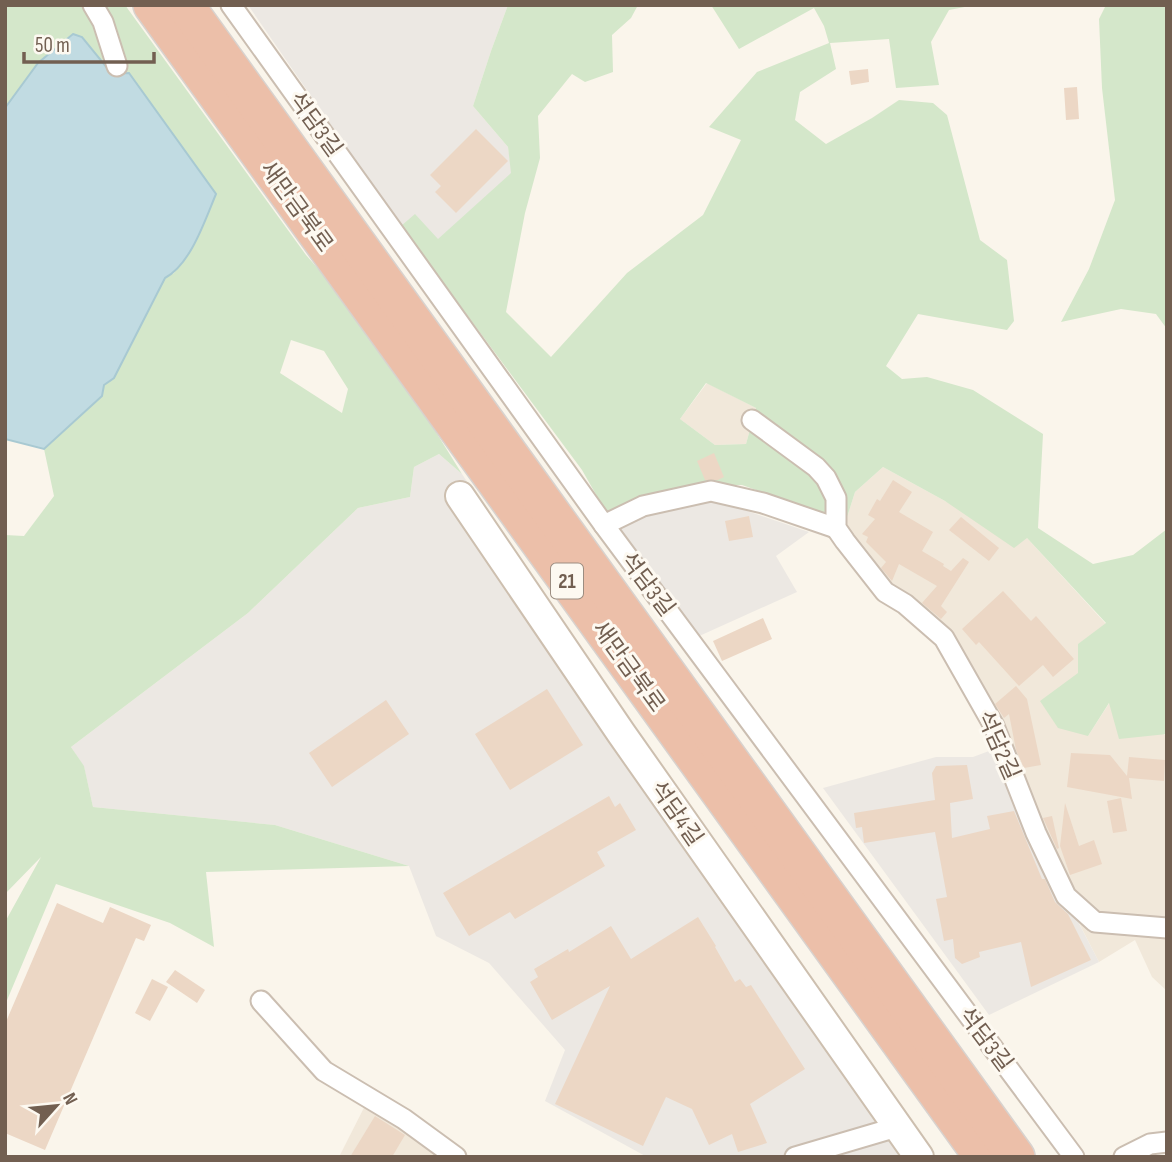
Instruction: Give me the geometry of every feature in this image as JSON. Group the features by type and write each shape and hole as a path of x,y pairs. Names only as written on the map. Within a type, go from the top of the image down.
{"highway":[{"name":"새만금북로","path":"152,5 983,1157"},
{"name":"새만금북로","path":"186,5 1016,1157"}],"street":[{"path":"93,5 103,22 117,66"},
{"name":"석담3길","path":"231,5 604,525 1074,1157"},
{"path":"604,525 643,506 711,491 763,503 836,528 836,498 825,478 816,467 752,420"},
{"name":"석담4길","path":"460,496 621,733 919,1157"},
{"name":"석담2길","path":"836,528 885,592 905,604 944,638 994,726 1036,833 1066,896 1095,922 1167,928"},
{"path":"261,1001 324,1071 404,1119 456,1157"},
{"path":"795,1157 897,1127"},
{"path":"1124,1157 1150,1144 1167,1142"}],"shaded area":[{"path":"248,5 508,5 473,106 508,147 512,173 438,240 401,226"},
{"path":"707,383 756,408 746,444 715,445 680,419"},
{"path":"439,454 462,474 905,1157 647,1157 545,1101 565,1050 489,963 436,936 409,866 275,825 93,807 84,767 71,747 248,613 358,508 410,497 414,467"},
{"path":"883,467 945,501 1027,538 1106,624 1088,736 1110,702 1167,734 1167,991 1152,977 1135,940 1099,962 945,631 887,587 844,527 855,492"},
{"path":"712,499 809,532 776,556 797,592 697,637 617,528 632,517"},
{"path":"997,748 1017,804 1099,962 989,1015 823,788 936,757 973,757"},
{"path":"374,1088 468,1157 339,1157"}],"green space":[{"path":"5,5 125,5 306,255 373,331 462,474 439,454 414,467 410,497 358,508 248,613 71,747 84,766 93,807 275,825 409,866 206,872 214,947 170,923 56,884 5,1005 5,922 41,857 5,894 5,535 24,536 54,496 44,449 102,396 104,385 114,378 165,278 174,273 209,209 112,74 73,34 38,63 5,108","holes":["291,340 324,351 348,389 342,413 280,373"]},
{"path":"508,5 638,5 631,18 612,35 613,72 585,82 572,74 538,116 540,158 525,213 506,312 551,357 627,273 703,215 741,140 709,127 757,72 829,43 824,26 814,8 739,49 711,5 975,5 949,10 931,42 939,85 896,88 889,39 830,43 836,69 800,92 795,120 826,144 899,100 933,103 947,115 980,240 1007,260 1014,321 1007,330 918,314 886,366 902,379 927,377 973,390 1043,434 1038,528 1093,564 1133,555 1167,529 1167,734 1119,739 1109,703 1088,736 1058,728 1040,701 1078,673 1078,644 1106,623 1027,538 1014,548 945,501 883,467 855,492 844,527 827,515 742,485 690,485 606,512 582,470 401,226 415,214 438,239 511,173 508,147 473,106","holes":["706,383 756,408 746,444 715,445 680,419"]},
{"path":"1106,5 1167,5 1167,329 1156,314 1121,309 1061,322 1089,269 1115,200 1102,88 1099,19"}],"water":[{"path":"73,34 82,37 112,74 129,73 216,194 190,252 165,278 114,378 104,385 102,396 44,449 5,439 5,108 38,63"}],"building":[{"path":"868,69 869,82 851,85 849,71"},
{"path":"1077,87 1079,119 1066,120 1064,88"},
{"path":"476,129 508,161 456,213 435,192 441,186 430,175"},
{"path":"714,453 724,477 705,480 697,461"},
{"path":"893,480 912,492 899,512 933,532 922,551 951,571 963,558 969,562 941,606 947,612 941,619 922,603 937,586 899,564 892,581 881,568 886,562 866,542 868,537 862,534 875,519 868,515 877,499 880,501"},
{"path":"749,516 753,537 729,541 725,521"},
{"path":"961,517 999,548 989,561 949,530"},
{"path":"1003,591 1031,621 1036,616 1074,659 1053,677 1043,665 1019,686 979,642 976,645 962,629"},
{"path":"763,618 772,639 722,661 713,641"},
{"path":"1016,686 1027,699 1041,765 1024,768 1016,750 1009,714 1004,718 995,704"},
{"path":"547,689 583,745 510,790 475,734"},
{"path":"386,700 409,734 332,787 309,753"},
{"path":"1071,753 1110,755 1127,776 1129,757 1165,760 1164,781 1129,778 1132,799 1067,787"},
{"path":"967,765 973,799 950,803 952,838 990,829 987,816 1014,811 1042,879 1045,879 1055,902 1068,914 1091,960 1031,987 1021,942 979,952 980,957 962,964 955,958 953,939 944,941 936,899 947,897 935,832 864,843 862,827 856,828 854,813 935,800 932,773 936,766"},
{"path":"609,796 615,807 620,803 636,830 597,852 605,866 515,919 510,912 469,936 443,893"},
{"path":"1121,798 1127,831 1113,833 1107,801"},
{"path":"1065,803 1079,846 1094,840 1102,864 1070,875 1060,846"},
{"path":"1052,816 1059,848 1057,849 1043,818"},
{"path":"57,903 103,923 110,907 151,925 144,941 136,938 45,1150 5,1133 5,1024"},
{"path":"698,917 735,982 740,979 746,987 751,985 805,1069 750,1104 767,1143 738,1152 732,1134 709,1145 692,1109 666,1097 643,1146 555,1104 610,986 552,1020 530,982 538,977 534,969 568,949 569,952 611,926 631,959"},
{"path":"175,970 205,990 197,1003 166,982"},
{"path":"152,979 168,987 150,1021 135,1013"},
{"path":"375,1116 405,1135 392,1157 350,1157"}]}
